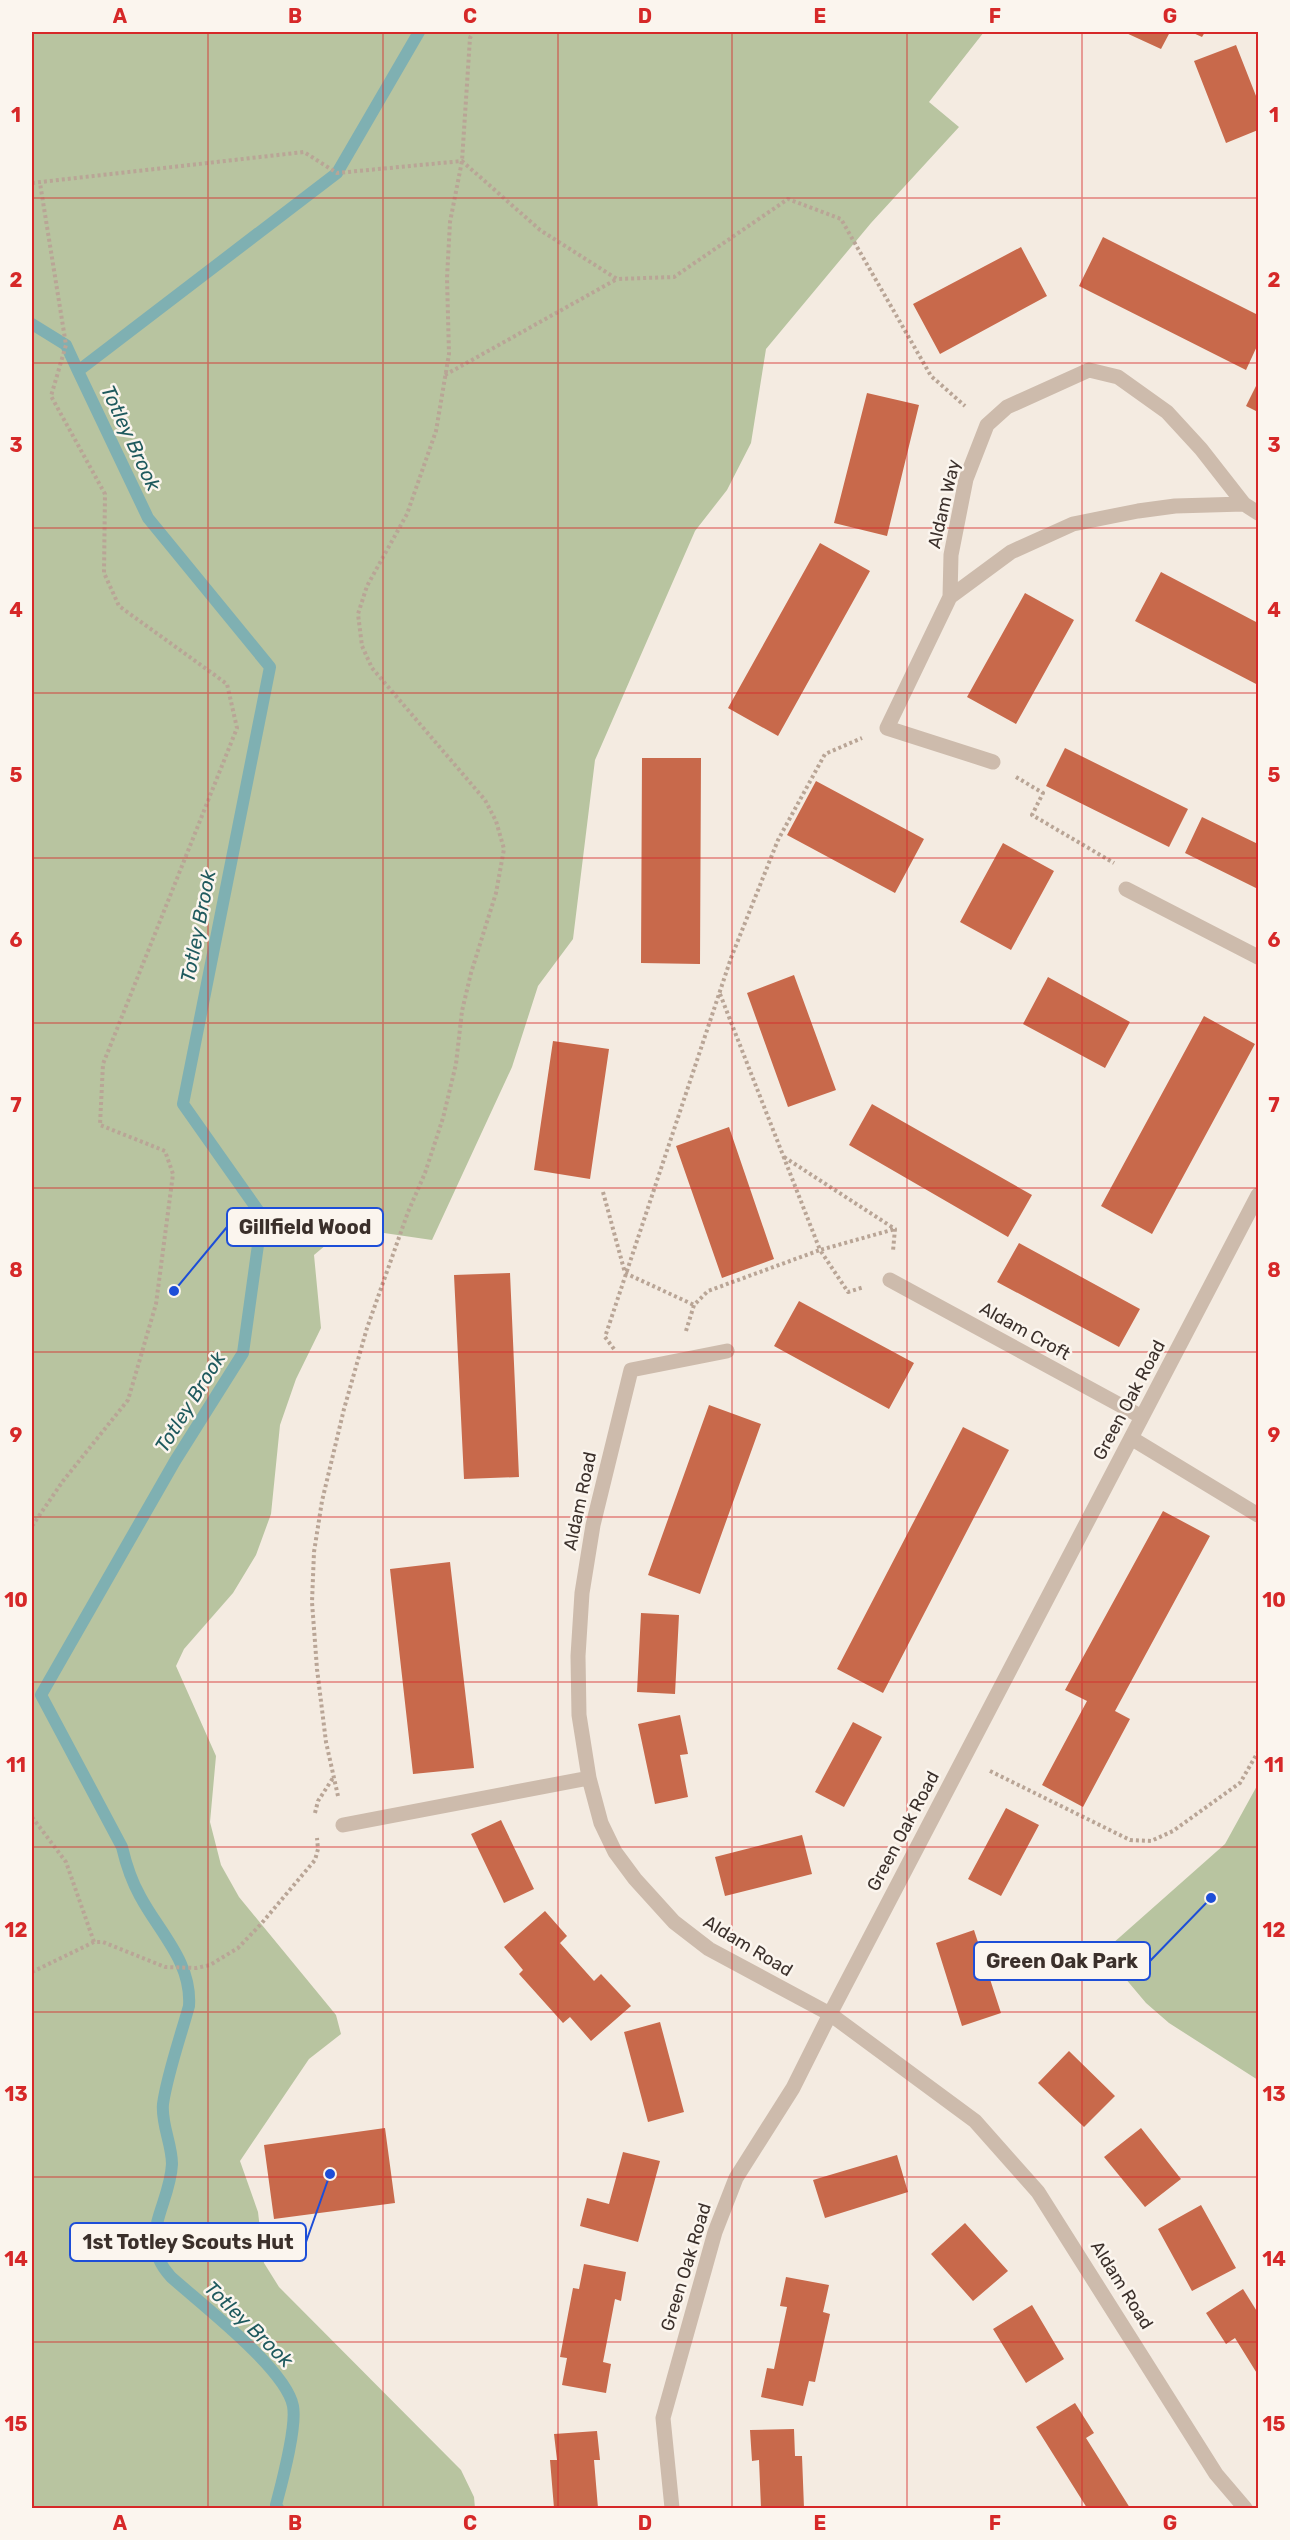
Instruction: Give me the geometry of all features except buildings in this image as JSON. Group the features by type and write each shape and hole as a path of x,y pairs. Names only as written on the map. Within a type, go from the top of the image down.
{"street":[{"name":"Aldam Way","path":"887,728 950,597 951,555 966,479 987,425 1007,407 1089,370 1118,377 1167,412 1207,456 1244,504 1258,513"},
{"name":"Aldam Way","path":"950,597 1011,552 1073,524 1175,506 1244,504"},
{"path":"887,728 993,762"},
{"path":"1126,889 1258,957"},
{"name":"Green Oak Road","path":"672,2508 663,2418 715,2232 736,2178 794,2088 963,1757 1258,1195"},
{"name":"Aldam Croft","path":"890,1280 1142,1417"},
{"path":"631,1370 727,1351"},
{"name":"Aldam Road","path":"631,1370 593,1525 582,1593 578,1656 579,1715 589,1778 601,1823 615,1852 635,1879 674,1922 725,1959 830,2014 975,2121 1038,2192 1216,2474 1245,2508"},
{"path":"1131,1438 1258,1515"},
{"path":"343,1825 589,1778"}],"path":[{"path":"343,1825 326,1742 312,1602 314,1552 322,1501 344,1408 367,1328 443,1118 456,1064 462,1011 471,973 496,893 504,849 496,822 485,800 372,668 362,646 358,614 367,586 407,514 436,431 449,354 447,279 450,222 462,161 470,39 473,32"},
{"path":"32,183 304,152 337,173 462,161 540,230 617,279"},
{"path":"32,1526 63,1481 128,1400 156,1304 173,1174 165,1151 100,1125 103,1064 237,728 227,684 119,606 104,573 105,494 51,396 66,345 40,183"},
{"path":"445,375 617,279 674,277 788,199 841,219 931,376 987,425"},
{"path":"631,1370 605,1337 720,993 778,840 825,754 887,728"},
{"path":"993,762 1043,793 1032,815 1119,867 1112,882 1126,889"},
{"path":"720,993 820,1250 848,1292 890,1280 895,1229"},
{"path":"784,1157 895,1229"},
{"path":"603,1192 625,1273 694,1305"},
{"path":"678,1360 694,1305 708,1291 820,1250 895,1229"},
{"path":"963,1757 1130,1840 1151,1841 1173,1831 1240,1783 1258,1752"},
{"path":"316,1817 315,1807 334,1777"},
{"path":"32,1817 66,1863 94,1942"},
{"path":"32,1972 94,1942 103,1942 165,1967 196,1968 210,1965 224,1958 238,1948 261,1924 315,1860 318,1849 316,1828"}],"green space":[{"path":"32,32 984,32 929,102 959,127 871,223 766,349 751,443 727,490 695,531 595,760 573,939 538,986 512,1067 432,1240 384,1233 333,1239 314,1255 321,1328 296,1379 280,1425 271,1514 256,1555 233,1593 184,1649 176,1666 216,1756 210,1822 221,1865 239,1897 336,2015 341,2034 309,2059 240,2161 258,2212 264,2263 279,2287 461,2470 474,2497 475,2508 32,2508"},
{"path":"1258,1784 1258,2080 1169,2023 1146,2003 1103,1952 1225,1844"}],"waterway":[{"name":"Totley Brook","path":"278,2508 276,2505 288,2455 294,2415 287,2391 275,2374 241,2338 171,2277 161,2263 156,2249 157,2222 170,2180 172,2164 163,2104 189,2006 189,1990 185,1975 173,1948 137,1890 122,1847 41,1695 175,1461 243,1353 262,1216 183,1104 270,667 148,518 78,371 337,173 419,32"},
{"path":"32,324 66,345 78,371"}],"place":[{"name":"Gillfield Wood","path":"174,1291"},
{"name":"Green Oak Park","path":"1211,1898"},
{"name":"1st Totley Scouts Hut","path":"330,2174"}]}
